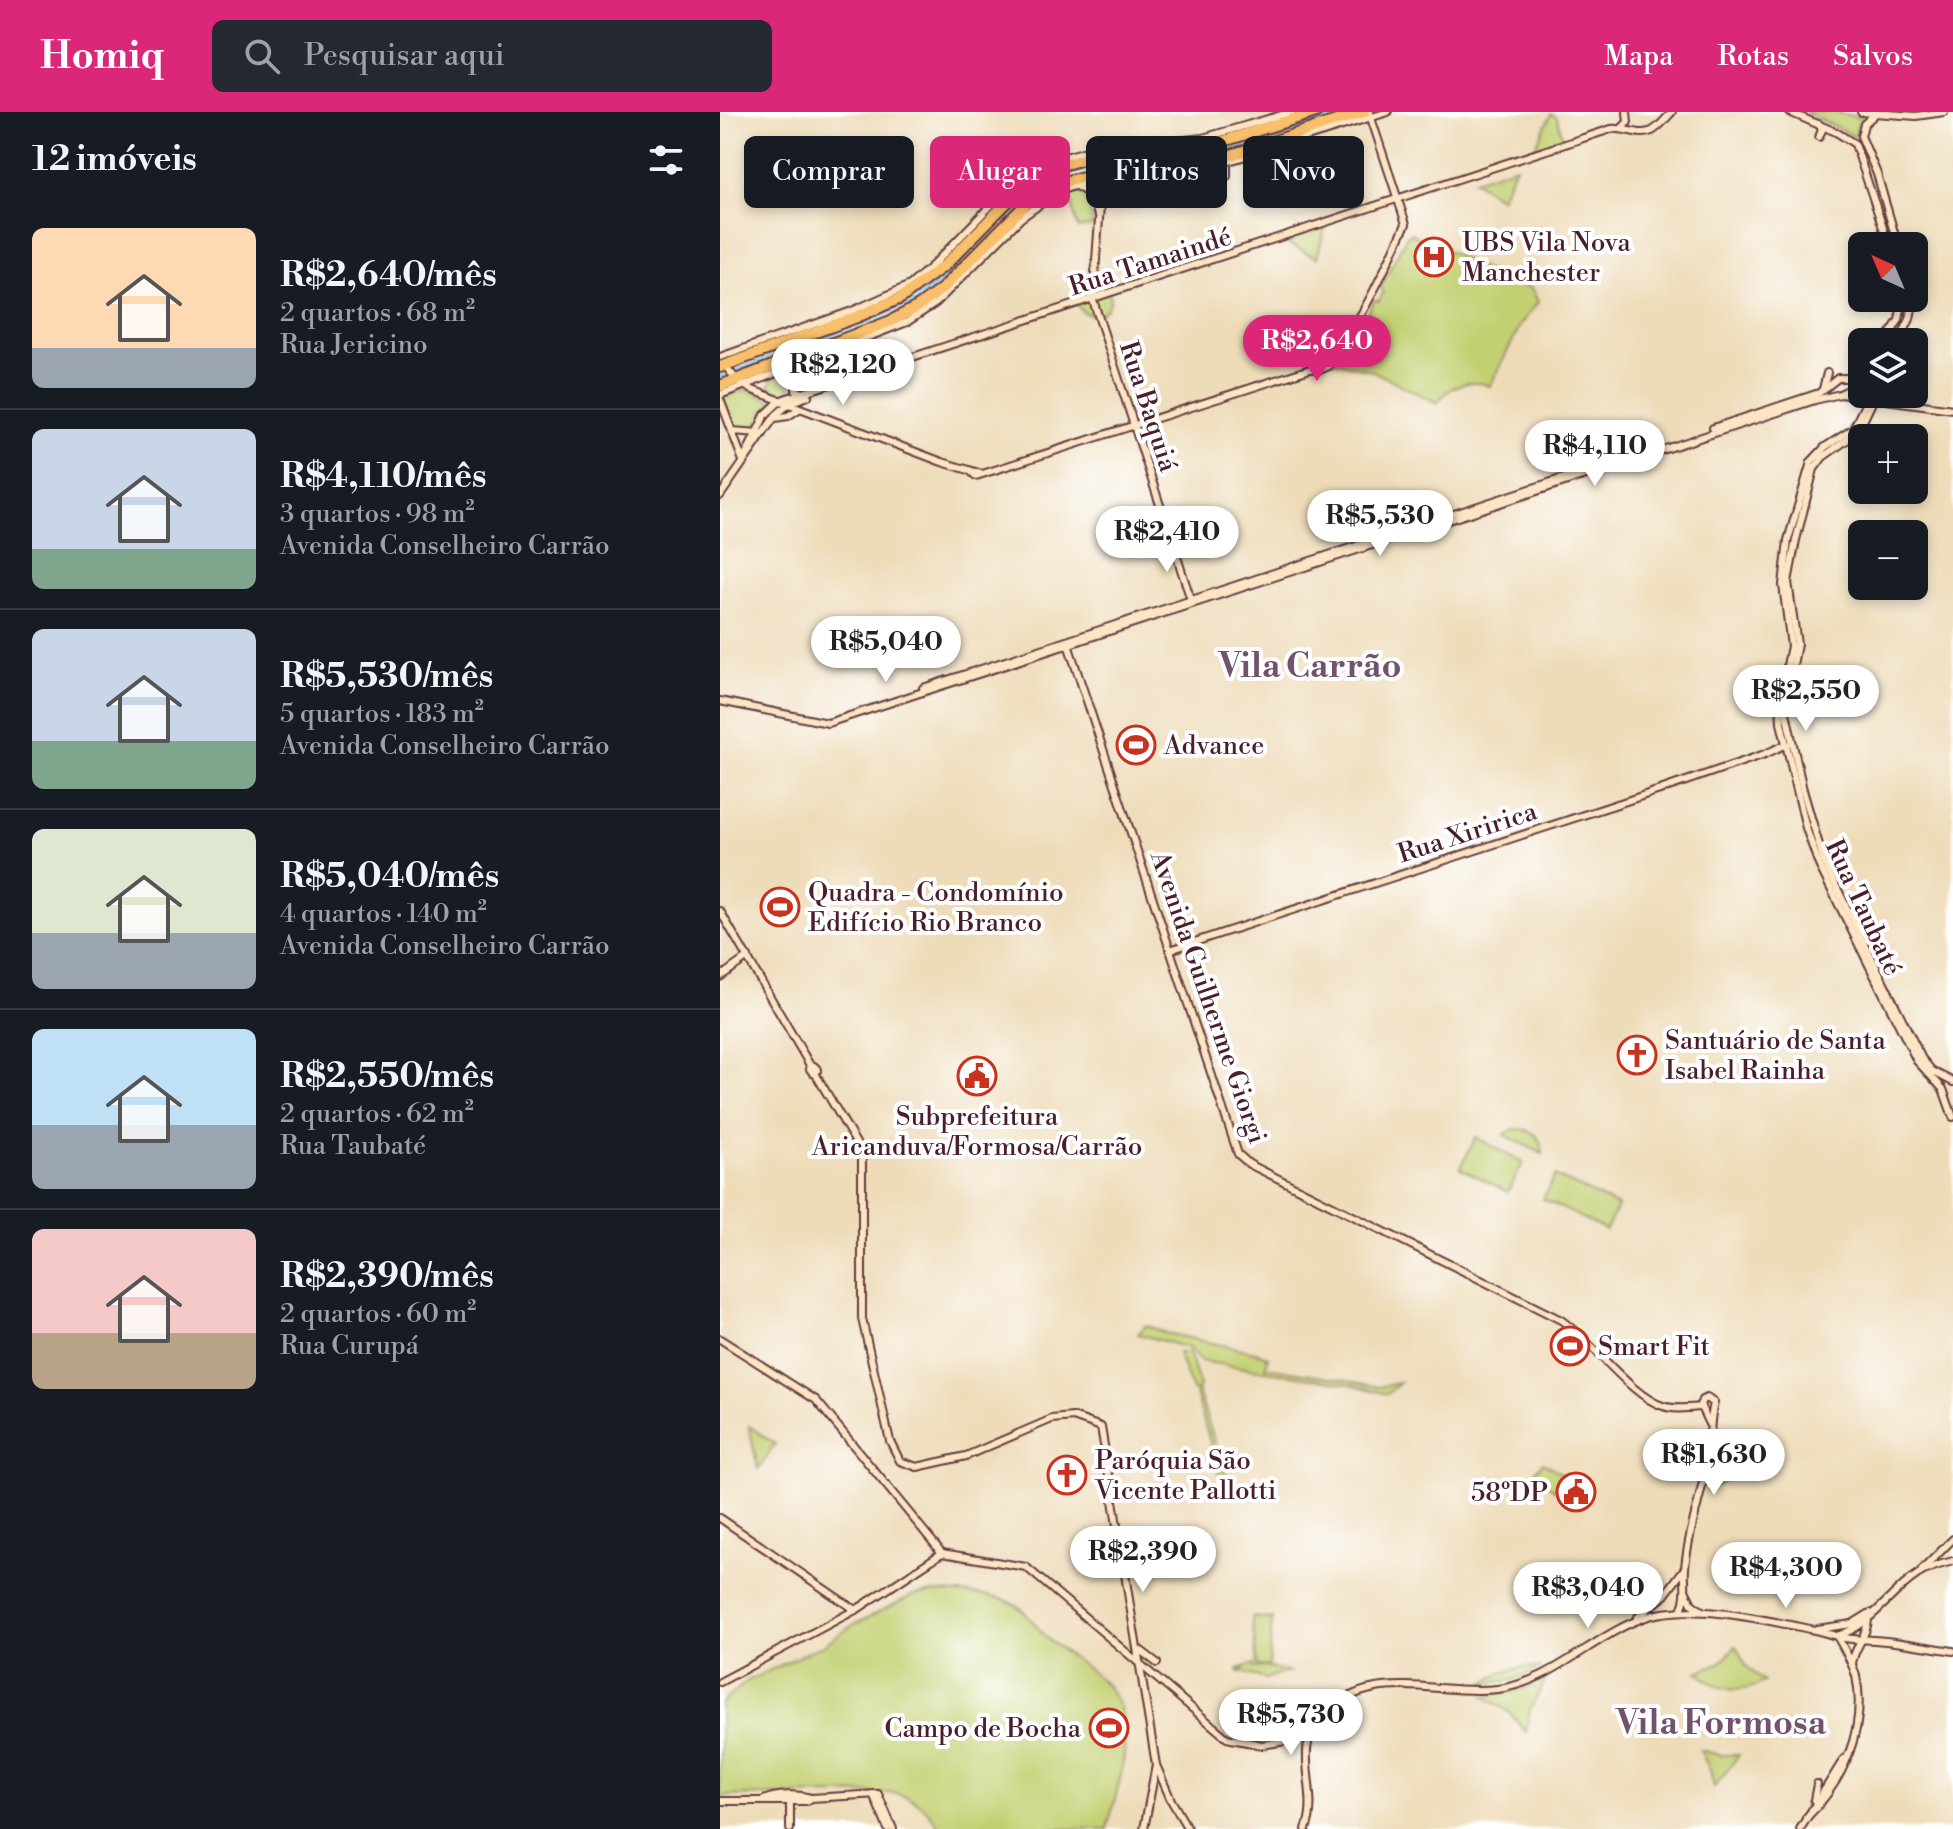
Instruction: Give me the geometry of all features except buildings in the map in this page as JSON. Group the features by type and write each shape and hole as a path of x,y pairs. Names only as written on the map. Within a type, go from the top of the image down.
{"highway":[{"path":"1227,141 1316,112"},
{"path":"1227,156 1368,114"},
{"path":"1227,141 1233,140"},
{"path":"723,364 857,317 912,291 945,265 1025,184 1055,167 1086,159"},
{"path":"720,386 813,354 919,306 943,288 1029,201 1063,182 1086,176"},
{"path":"788,342 852,311"},
{"path":"813,354 854,342"}],"main road":[{"path":"1207,136 1227,133 1292,112"},
{"path":"1227,163 1368,114 1388,112"},
{"path":"1622,128 1628,122 1627,112"},
{"name":"Rua Tamaindé","path":"775,416 790,403 827,387 1398,200 1622,128 1649,132 1672,112"},
{"path":"1789,112 1843,135 1855,144 1884,232"},
{"path":"1861,112 1916,116 1944,112"},
{"path":"1086,151 1037,168 1000,196 922,276 898,292 723,364 738,381 766,396 979,475 1323,364 1356,324 1406,224 1368,114"},
{"path":"1874,115 1864,124 1861,136 1878,178 1894,232"},
{"path":"1819,124 1822,130 1819,137"},
{"path":"854,342 907,322 936,303 1029,210 1048,196 1086,177"},
{"path":"1074,185 1086,192"},
{"name":"Rua Baquiá","path":"1096,208 1098,216"},
{"name":"Rua Baquiá","path":"1099,208 1093,300 1191,602"},
{"path":"743,461 720,397 738,381 771,374 813,354"},
{"path":"802,409 803,396 796,390 796,385 813,354"},
{"path":"1819,393 1826,383 1827,373"},
{"path":"766,396 765,384 771,374"},
{"path":"1191,602 1819,393 1838,378 1848,378"},
{"path":"1830,384 1833,392 1848,395"},
{"path":"720,701 828,723 1068,642 1848,391"},
{"name":"Rua Tamaindé","path":"781,400 803,396"},
{"path":"720,496 760,433 775,416 781,400"},
{"path":"760,433 768,411 781,400"},
{"path":"1928,405 1953,409"},
{"name":"Rua Taubaté","path":"1867,408 1858,432 1815,465 1791,545 1786,582 1791,646 1780,699 1786,748 1824,862 1922,1059 1932,1071 1953,1082"},
{"path":"782,409 802,409"},
{"path":"775,416 788,416 802,409"},
{"path":"732,431 760,433"},
{"name":"Rua Taubaté","path":"1786,582 1797,644 1785,708 1794,743 1806,828 1822,872 1917,1061 1943,1089 1952,1111"},
{"name":"Avenida Guilherme Giorgi","path":"1068,642 1238,1154 1249,1164 1561,1320 1596,1348 1643,1397 1681,1411 1704,1408"},
{"name":"Rua Xiririca","path":"1170,950 1794,743"},
{"path":"720,911 856,1143 862,1159 862,1319 892,1449 897,1459 917,1467 957,1459 1059,1418 1082,1419 1101,1427 1156,1765 1188,1829"},
{"path":"720,977 748,957"},
{"path":"1943,1089 1944,1077"},
{"path":"720,1339 816,1400 942,1553 1026,1567 1227,1738 1262,1745 1309,1737"},
{"path":"1681,1411 1704,1408 1709,1424 1708,1461 1691,1526 1685,1568 1685,1603 1681,1610"},
{"path":"720,1518 855,1610"},
{"path":"1813,1629 1858,1624 1919,1573 1953,1539"},
{"path":"720,1682 855,1610 942,1553"},
{"path":"1940,1553 1939,1559 1944,1563"},
{"path":"1919,1573 1953,1561"},
{"path":"1287,1740 1315,1724 1340,1701 1371,1687 1480,1690 1528,1682 1654,1606 1685,1568"},
{"path":"1685,1589 1692,1604 1703,1612"},
{"path":"1654,1606 1655,1615"},
{"path":"1852,1664 1868,1620 1880,1606"},
{"path":"1630,1623 1681,1610 1753,1623 1813,1629 1837,1636 1864,1636 1953,1651"},
{"path":"1837,1636 1868,1620"},
{"path":"1858,1624 1864,1636"},
{"path":"1837,1636 1843,1626"},
{"path":"1806,1818 1838,1776 1848,1753 1858,1713 1857,1685 1852,1664 1837,1636"},
{"path":"1137,1647 1157,1663"},
{"path":"1306,1829 1310,1816 1306,1755 1315,1724"},
{"path":"1144,1829 1156,1765"},
{"path":"1153,1781 1159,1778 1163,1781"},
{"path":"1800,1829 1813,1805 1817,1784"},
{"path":"1813,1805 1826,1793"},
{"path":"720,1801 807,1801 811,1798 876,1796 890,1829"},
{"path":"788,1799 788,1829"}],"green space":[{"path":"1804,112 1835,112 1862,118 1857,125 1856,137"},
{"path":"1551,114 1557,117 1563,139 1534,150"},
{"path":"1516,166 1500,198 1474,180"},
{"path":"1078,191 1086,198 1093,226 1078,228 1070,192"},
{"path":"1325,228 1317,258 1282,241"},
{"path":"1410,233 1467,260 1462,274 1473,280 1480,267 1532,289 1538,302 1521,324 1490,386 1475,383 1460,385 1437,403 1373,371 1333,361 1357,333 1374,300 1379,301 1383,293 1381,286"},
{"path":"1093,281 1105,286 1110,298 1105,310 1093,315 1081,310 1076,298 1081,286"},
{"path":"801,367 790,383 790,393 782,395 768,390 773,378"},
{"path":"745,389 774,402 765,410 755,428 735,430 722,398"},
{"path":"1514,1129 1526,1130 1538,1137 1543,1154 1504,1135"},
{"path":"1476,1137 1523,1163 1508,1192 1460,1168"},
{"path":"1555,1176 1618,1206 1606,1230 1543,1199"},
{"path":"1146,1325 1165,1333 1260,1353 1268,1357 1266,1367 1378,1387 1400,1383 1387,1394 1350,1384 1200,1361 1188,1348 1138,1334"},
{"path":"1178,1353 1189,1353 1200,1386 1197,1388 1230,1487 1222,1483 1195,1391"},
{"path":"749,1426 775,1444 758,1469"},
{"path":"1716,1451 1742,1471 1708,1490"},
{"path":"1543,1462 1566,1476 1554,1490 1534,1472"},
{"path":"935,1592 985,1595 1013,1603 1057,1647 1091,1671 1110,1690 1122,1715 1125,1744 1107,1829 940,1829 921,1805 893,1793 720,1796 720,1704 749,1680 823,1645 853,1625 913,1595"},
{"path":"1252,1617 1272,1619 1269,1666 1257,1666"},
{"path":"1736,1646 1746,1666 1764,1682 1747,1689 1729,1689 1713,1683 1698,1672 1721,1662"},
{"path":"1254,1664 1254,1668 1288,1672 1265,1679 1240,1672 1245,1669 1238,1671"},
{"path":"1523,1667 1542,1668 1513,1680 1482,1684 1500,1673"},
{"path":"1546,1680 1530,1709 1526,1732 1510,1713 1484,1696 1517,1691"},
{"path":"1700,1750 1720,1755 1739,1755 1714,1787 1710,1770"}],"waterway":[{"path":"720,378 884,316 912,302 952,269 1025,196 1062,175 1106,164 1234,148 1346,112"}],"place":[{"name":"UBS Vila Nova Manchester","path":"1434,257"},
{"name":"Advance","path":"1136,745"},
{"name":"Quadra - Condomínio Edifício Rio Branco","path":"780,907"},
{"name":"Santuário de Santa Isabel Rainha","path":"1637,1055"},
{"name":"Subprefeitura Aricanduva/Formosa/Carrão","path":"977,1076"},
{"name":"Smart Fit","path":"1570,1346"},
{"name":"Paróquia São Vicente Pallotti","path":"1067,1475"},
{"name":"58ºDP","path":"1576,1492"},
{"name":"Campo de Bocha","path":"1109,1728"}],"district":[{"name":"Vila Carrão","path":"1310,665"},
{"name":"Vila Formosa","path":"1721,1722"}]}
